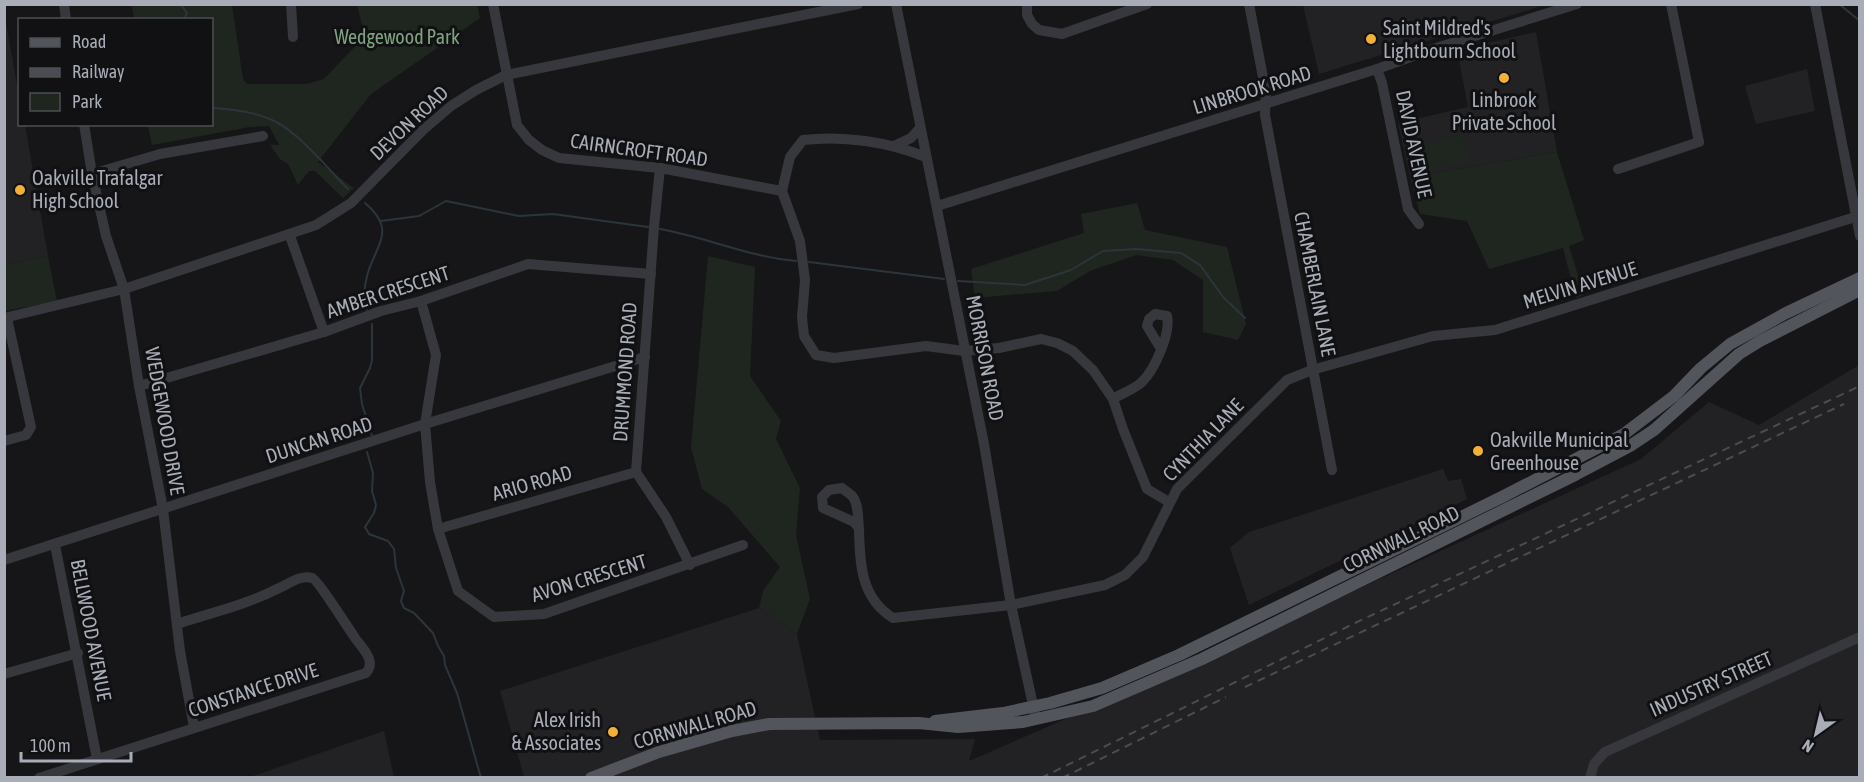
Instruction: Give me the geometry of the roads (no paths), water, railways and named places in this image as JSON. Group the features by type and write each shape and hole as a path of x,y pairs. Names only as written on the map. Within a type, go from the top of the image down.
{"main road":[{"name":"CORNWALL ROAD","path":"1035,713 1102,688 1179,655 1624,434 1651,415 1730,344 1786,313 1860,278"},
{"name":"CORNWALL ROAD","path":"591,777 658,752 732,731 769,724 919,723 1093,706 1213,654 1575,476 1630,446 1654,429 1739,354 1860,290"}],"street":[{"path":"291,4 293,37"},
{"name":"CAIRNCROFT ROAD","path":"493,4 517,125 529,140 542,150 559,158 660,168 782,191"},
{"name":"DEVON ROAD","path":"6,318 124,289 291,236 316,225 351,203 423,130 451,106 506,75 858,4"},
{"name":"MORRISON ROAD","path":"896,4 984,444 1011,605 1035,713"},
{"path":"1027,4 1026,15 1032,24 1039,30 1062,34 1147,4"},
{"name":"CHAMBERLAIN LANE","path":"1249,4 1266,93 1265,115 1332,470"},
{"name":"LINBROOK ROAD","path":"937,206 1265,105 1577,4"},
{"path":"1618,169 1699,142 1671,4"},
{"path":"1815,4 1860,236"},
{"name":"DAVID AVENUE","path":"1377,69 1382,83 1408,208 1419,224"},
{"name":"WEDGEWOOD DRIVE","path":"84,126 106,236 124,289 139,387 163,509 177,624 194,727"},
{"path":"894,146 911,138 920,128"},
{"path":"92,174 160,154 263,136"},
{"path":"926,157 894,146 827,137 803,141 790,157 782,191 800,241 805,280 802,317 804,336 816,355 834,358 926,346 964,351 999,348 1041,339 1057,343 1072,351 1093,370 1113,399 1147,489 1169,502"},
{"name":"DRUMMOND ROAD","path":"636,472 660,168"},
{"name":"MELVIN AVENUE","path":"1312,370 1433,336 1495,330 1855,217"},
{"path":"291,236 324,332"},
{"name":"AMBER CRESCENT","path":"139,387 324,332 381,311 528,264 651,274"},
{"name":"AVON CRESCENT","path":"421,300 435,355 425,424 430,482 438,529 458,591 494,617 544,614 744,545"},
{"path":"4,441 26,435 30,427 6,318"},
{"path":"1113,399 1142,382 1161,349"},
{"name":"DUNCAN ROAD","path":"4,560 425,424 645,357"},
{"name":"CYNTHIA LANE","path":"859,528 858,554 867,590 881,610 893,618 1011,605 1105,585 1125,575 1143,557 1177,489 1287,380 1312,370"},
{"path":"636,472 666,516 690,565"},
{"name":"ARIO ROAD","path":"438,529 636,472"},
{"name":"BELLWOOD AVENUE","path":"55,545 78,652 97,759"},
{"name":"CONSTANCE DRIVE","path":"39,777 366,673 370,664 368,657 320,585 311,578 298,579 264,596 177,624"},
{"name":"INDUSTRY STREET","path":"1590,777 1594,764 1605,752 1860,638"},
{"path":"4,674 78,652"}],"waterway":[{"path":"180,4 187,13 185,18"},
{"path":"1839,4 1860,21"},
{"path":"213,108 253,113 276,122 304,143 348,189"},
{"path":"381,221 419,216 446,201 519,216 553,214 648,227"},
{"path":"365,203 375,213 382,230 379,247 366,280 367,310"},
{"path":"660,229 744,251 796,261"},
{"path":"958,281 1025,285 1071,270 1103,251 1136,249 1181,253 1200,265 1223,297 1245,318"},
{"path":"809,262 944,279"},
{"path":"372,324 372,360 360,388 362,404 372,436"},
{"path":"367,452 373,473 372,491 376,505 365,527 369,534 388,541 394,549 396,568 404,591 401,601 404,608 414,613 433,633 444,656 481,778"}],"railway":[{"path":"1041,778 1355,623 1860,386"},
{"path":"1245,687 1844,404"},
{"path":"1062,778 1226,697"}],"place":[{"name":"Saint Mildred's Lightbourn School","path":"1371,39"},
{"name":"Linbrook Private School","path":"1504,78"},
{"name":"Oakville Trafalgar High School","path":"20,190"},
{"name":"Oakville Municipal Greenhouse","path":"1478,451"},
{"name":"Alex Irish & Associates","path":"613,732"}],"park label":[{"name":"Wedgewood Park","path":"397,37"}]}
